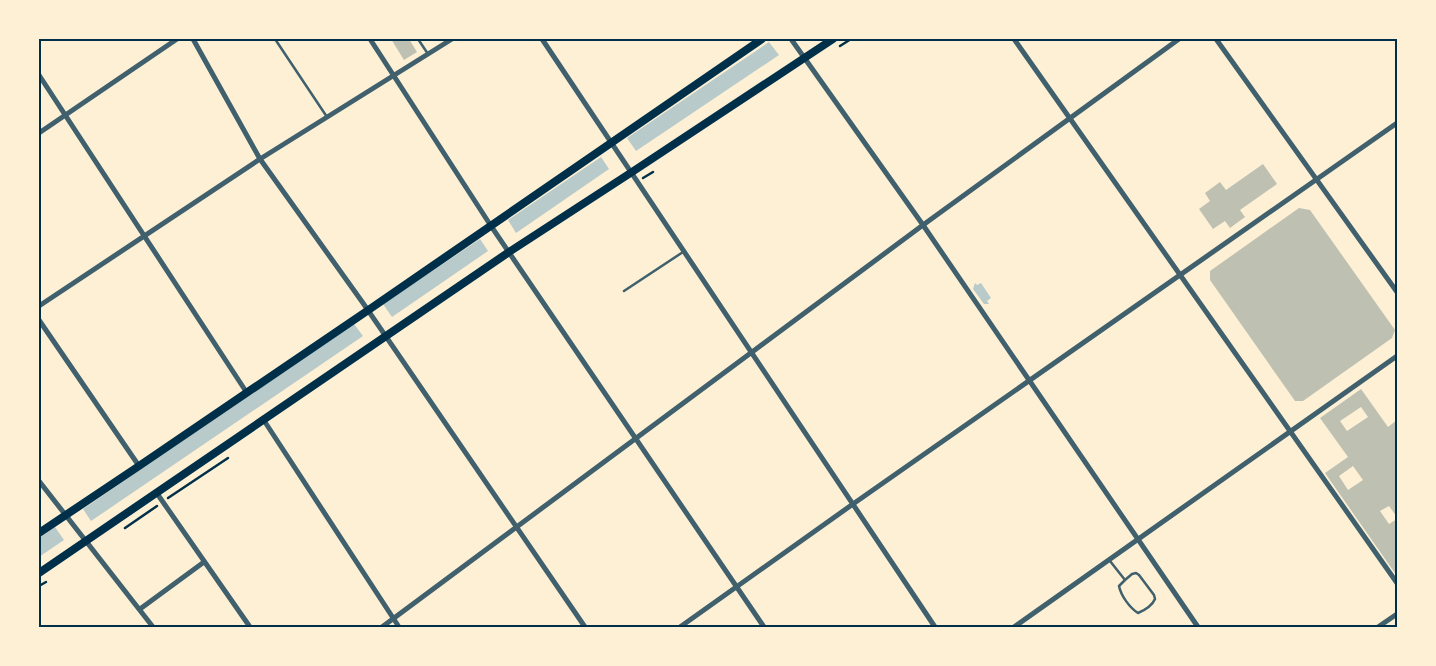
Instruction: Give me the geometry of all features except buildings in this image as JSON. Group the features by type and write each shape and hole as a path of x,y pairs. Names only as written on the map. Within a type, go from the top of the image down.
{"main road":[{"path":"39,533 247,393 762,39"},
{"path":"39,573 509,252 833,39"}],"street":[{"path":"39,133 177,39"},
{"path":"193,39 260,159 385,336 585,627"},
{"path":"370,39 491,226 764,627"},
{"path":"39,306 260,159 452,39"},
{"path":"542,39 935,627"},
{"path":"791,39 923,225 1198,627"},
{"path":"1014,39 1397,583"},
{"path":"382,627 923,225 1179,39"},
{"path":"1216,39 1397,292"},
{"path":"39,75 247,393"},
{"path":"680,627 1397,123"},
{"path":"39,320 139,466"},
{"path":"1014,627 1397,356"},
{"path":"264,419 399,627"},
{"path":"39,481 153,627"},
{"path":"156,492 250,627"},
{"path":"140,609 204,562"},
{"path":"1378,627 1397,614"}],"lane":[{"path":"275,39 327,117"},
{"path":"418,39 428,54"},
{"path":"624,291 685,251"},
{"path":"1109,560 1125,580"},
{"path":"1136,573 1139,575 1154,595 1156,599 1154,603 1144,611 1138,613 1134,610 1118,586 1125,580 1132,574 1136,573"}],"path":[{"path":"838,48 851,39"},
{"path":"638,181 654,170"},
{"path":"124,529 232,455"},
{"path":"39,586 46,581"}],"shaded area":[{"path":"769,42 779,55 636,151 627,138"},
{"path":"601,157 609,169 516,233 508,220"},
{"path":"480,239 488,251 392,317 383,304"},
{"path":"975,283 977,285 981,283 991,298 987,301 989,304 984,304 973,289"},
{"path":"354,324 363,336 91,521 83,509"},
{"path":"55,527 64,540 39,557 39,538"}]}
